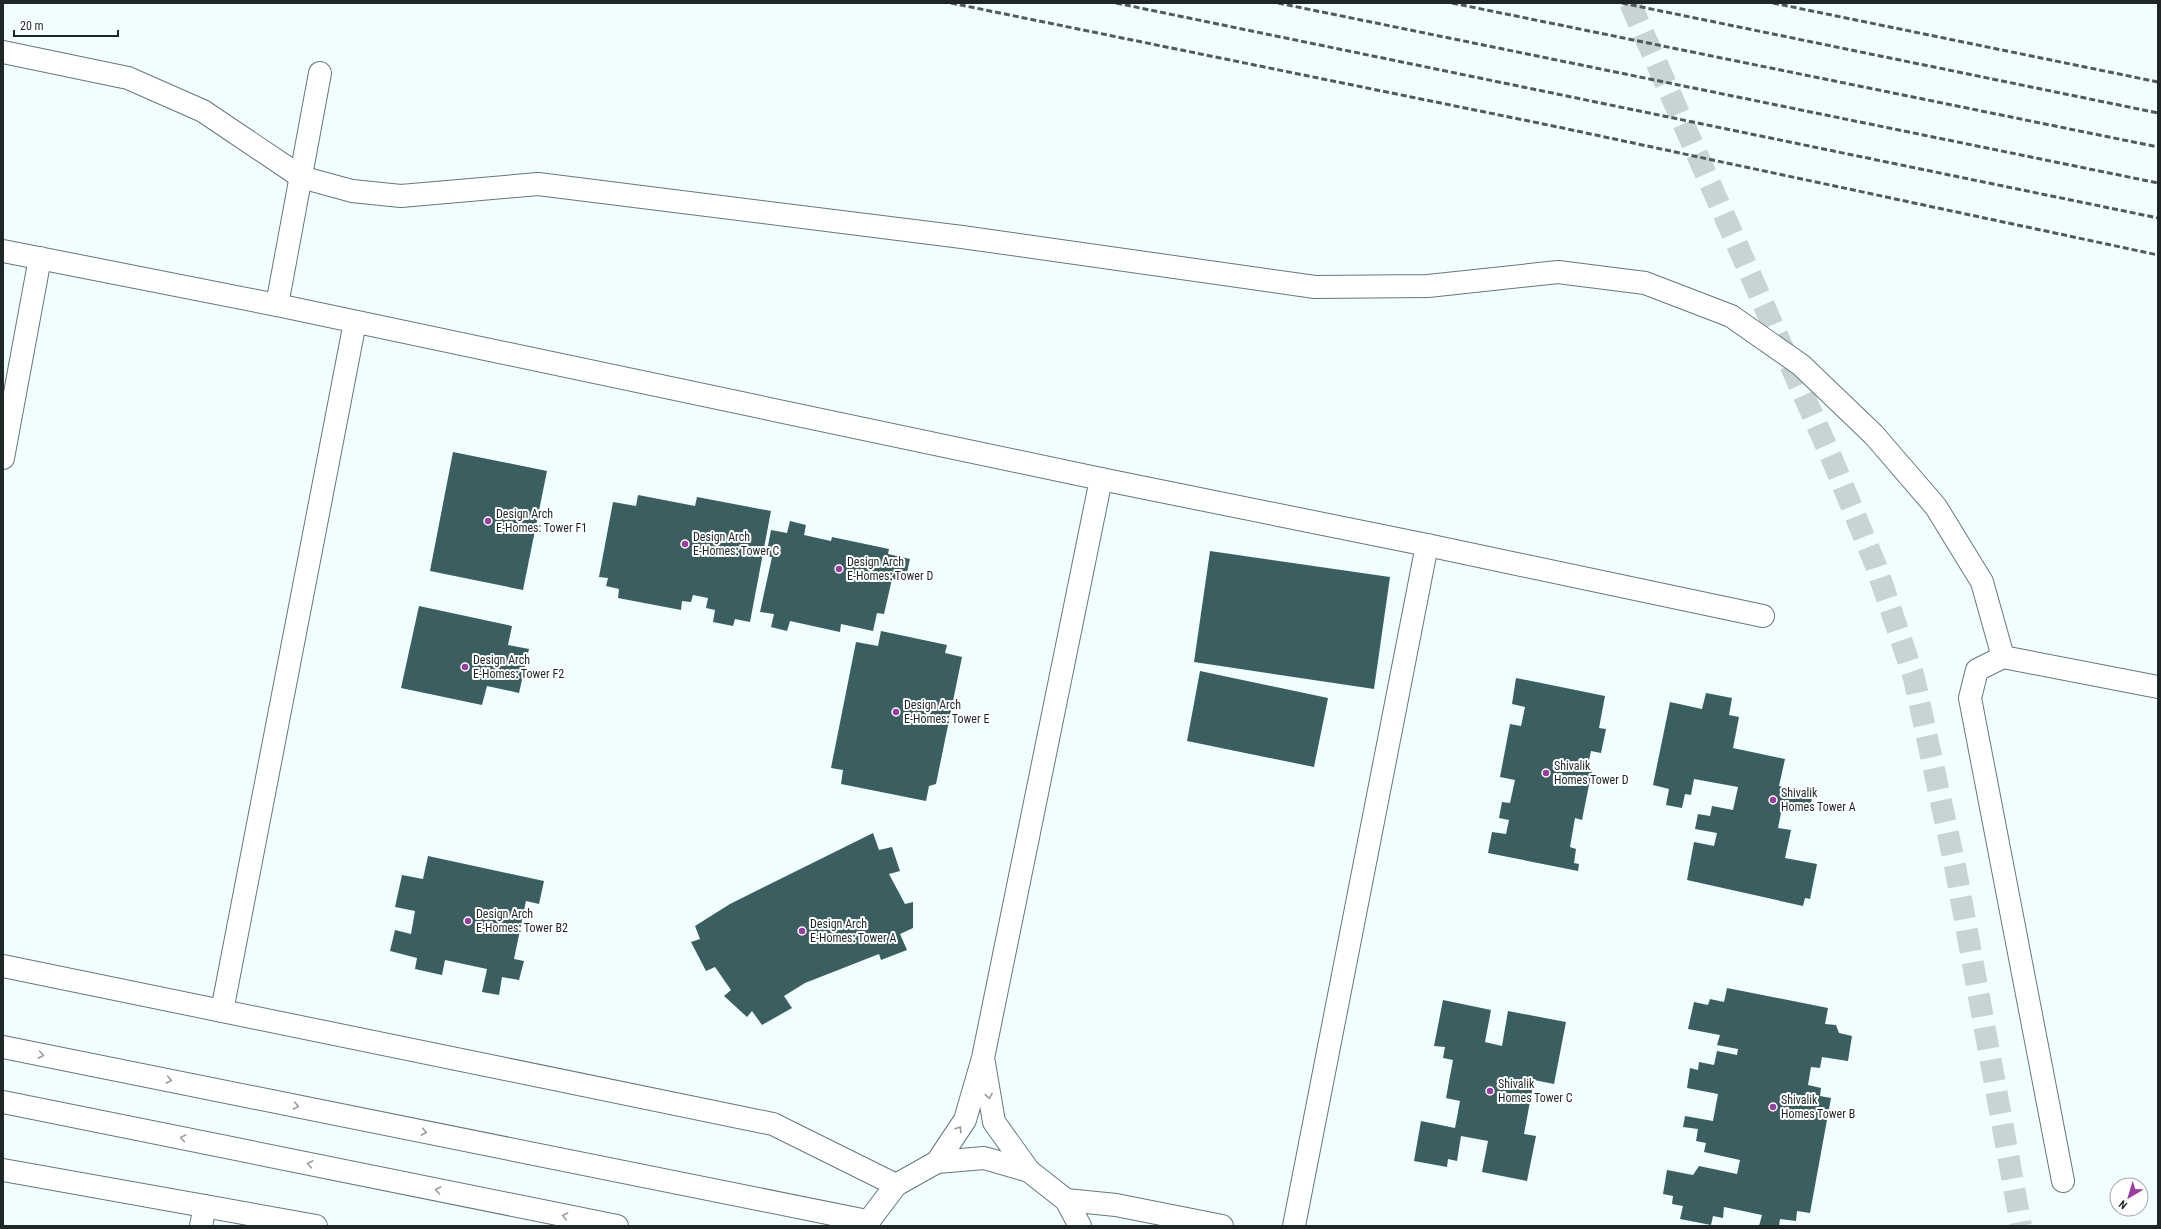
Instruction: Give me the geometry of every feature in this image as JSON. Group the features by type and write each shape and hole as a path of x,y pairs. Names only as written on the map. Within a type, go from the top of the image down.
{"street":[{"path":"3,52 128,78 203,111 301,177 352,191 401,196 538,184 962,237 1315,287 1428,286 1558,272 1645,283 1732,316 1801,365 1874,435 1936,507 1982,582 2003,657"},
{"path":"277,306 320,73"},
{"path":"3,251 355,322 1101,480 1427,545 1763,616"},
{"path":"3,458 40,258"},
{"path":"222,1011 355,322"},
{"path":"937,1162 965,1120 983,1058 1101,480"},
{"path":"1294,1226 1427,545"},
{"path":"2063,1181 1970,698 1977,670 2003,657 2158,687"},
{"path":"3,966 773,1124 896,1185"},
{"path":"3,1047 866,1224 896,1185 937,1162 984,1158 1029,1171"},
{"path":"983,1058 994,1122 1029,1171 1066,1200 1080,1226"},
{"path":"3,1102 617,1226"},
{"path":"3,1170 203,1216 316,1226"},
{"path":"1066,1200 1116,1206 1222,1226"}],"building":[{"name":"Design Arch E-Homes: Tower F1","path":"453,452 547,471 523,590 430,571"},
{"name":"Design Arch E-Homes: Tower C","path":"638,495 695,506 697,497 771,511 750,622 735,619 733,626 713,622 715,610 706,608 708,598 693,595 691,602 682,601 681,610 618,598 619,589 606,586 608,578 599,577 613,502 636,506"},
{"name":"Design Arch E-Homes: Tower D","path":"790,521 806,525 804,535 831,541 832,537 889,549 888,554 910,559 905,581 892,579 884,614 877,613 873,631 841,624 840,632 790,621 787,631 771,627 774,614 760,612 772,557 766,556 771,530 787,533"},
{"path":"1210,551 1390,577 1374,689 1194,662"},
{"name":"Design Arch E-Homes: Tower F2","path":"419,606 512,626 508,645 529,649 519,693 487,686 482,705 401,688"},
{"name":"Design Arch E-Homes: Tower E","path":"881,631 947,645 945,653 962,657 936,784 929,786 926,801 841,784 843,770 831,768 856,642 878,646"},
{"path":"1200,671 1328,698 1314,767 1187,741"},
{"name":"Shivalik Homes Tower D","path":"1516,678 1605,696 1599,728 1606,729 1601,753 1591,751 1589,760 1585,760 1583,768 1592,770 1582,820 1575,818 1570,847 1576,849 1574,863 1579,864 1578,871 1488,853 1492,832 1506,834 1509,820 1499,818 1502,802 1510,803 1515,780 1500,777 1510,724 1521,726 1525,707 1512,704"},
{"name":"Shivalik Homes Tower A","path":"1706,693 1732,698 1729,715 1739,717 1733,748 1785,759 1779,786 1813,793 1809,813 1782,808 1778,828 1791,830 1785,858 1817,864 1810,899 1805,898 1803,906 1687,880 1694,842 1714,846 1717,833 1695,829 1698,814 1710,816 1712,806 1733,810 1738,787 1694,779 1691,795 1685,794 1682,808 1666,805 1669,789 1653,785 1670,702 1702,709"},
{"name":"Design Arch E-Homes: Tower A","path":"873,833 879,850 892,847 900,871 889,874 905,904 913,902 913,928 900,934 907,950 881,960 879,954 805,983 784,996 792,1008 762,1025 752,1011 747,1017 724,996 731,990 715,967 706,971 691,942 700,939 695,926 730,904"},
{"name":"Design Arch E-Homes: Tower B2","path":"428,856 544,881 539,904 526,901 514,959 524,961 519,980 502,977 499,995 482,992 487,969 445,960 442,975 415,969 417,958 390,951 395,930 411,934 415,911 395,907 402,875 423,879"},
{"name":"Shivalik Homes Tower B","path":"1727,988 1828,1008 1825,1024 1836,1025 1839,1033 1852,1036 1848,1061 1822,1057 1820,1068 1811,1067 1808,1085 1821,1088 1820,1096 1831,1098 1810,1213 1797,1211 1796,1221 1780,1219 1779,1226 1759,1226 1762,1215 1724,1207 1723,1218 1713,1216 1711,1225 1680,1219 1683,1206 1672,1204 1673,1196 1663,1194 1667,1170 1693,1175 1699,1166 1737,1174 1740,1160 1704,1152 1706,1143 1696,1141 1698,1129 1683,1127 1685,1116 1713,1121 1718,1094 1687,1088 1690,1068 1698,1070 1699,1062 1714,1065 1717,1051 1737,1055 1738,1049 1717,1045 1720,1035 1688,1029 1694,1002 1708,1005 1710,999 1724,1002"},
{"name":"Shivalik Homes Tower C","path":"1443,1000 1491,1010 1485,1042 1502,1046 1508,1011 1566,1022 1554,1084 1534,1080 1524,1134 1536,1136 1527,1181 1482,1172 1488,1141 1461,1136 1457,1161 1448,1159 1447,1167 1414,1161 1421,1121 1455,1128 1460,1101 1446,1098 1453,1060 1443,1058 1445,1047 1434,1046"}],"tunnel":[{"path":"1630,3 1832,459 1876,566 1914,678 1955,866 2021,1226"}],"railway":[{"path":"951,3 1558,127 2158,255"},
{"path":"1116,3 2158,218"},
{"path":"1278,3 2158,183"},
{"path":"1452,3 2158,147"},
{"path":"1622,3 2158,113"},
{"path":"1773,3 2158,82"}],"place":[{"name":"Design Arch E-Homes: Tower F1","path":"488,521"},
{"name":"Design Arch E-Homes: Tower C","path":"685,544"},
{"name":"Design Arch E-Homes: Tower D","path":"839,569"},
{"name":"Design Arch E-Homes: Tower F2","path":"465,667"},
{"name":"Design Arch E-Homes: Tower E","path":"896,712"},
{"name":"Shivalik Homes Tower D","path":"1546,773"},
{"name":"Shivalik Homes Tower A","path":"1773,800"},
{"name":"Design Arch E-Homes: Tower B2","path":"468,921"},
{"name":"Design Arch E-Homes: Tower A","path":"802,931"},
{"name":"Shivalik Homes Tower C","path":"1490,1091"},
{"name":"Shivalik Homes Tower B","path":"1773,1107"}]}
